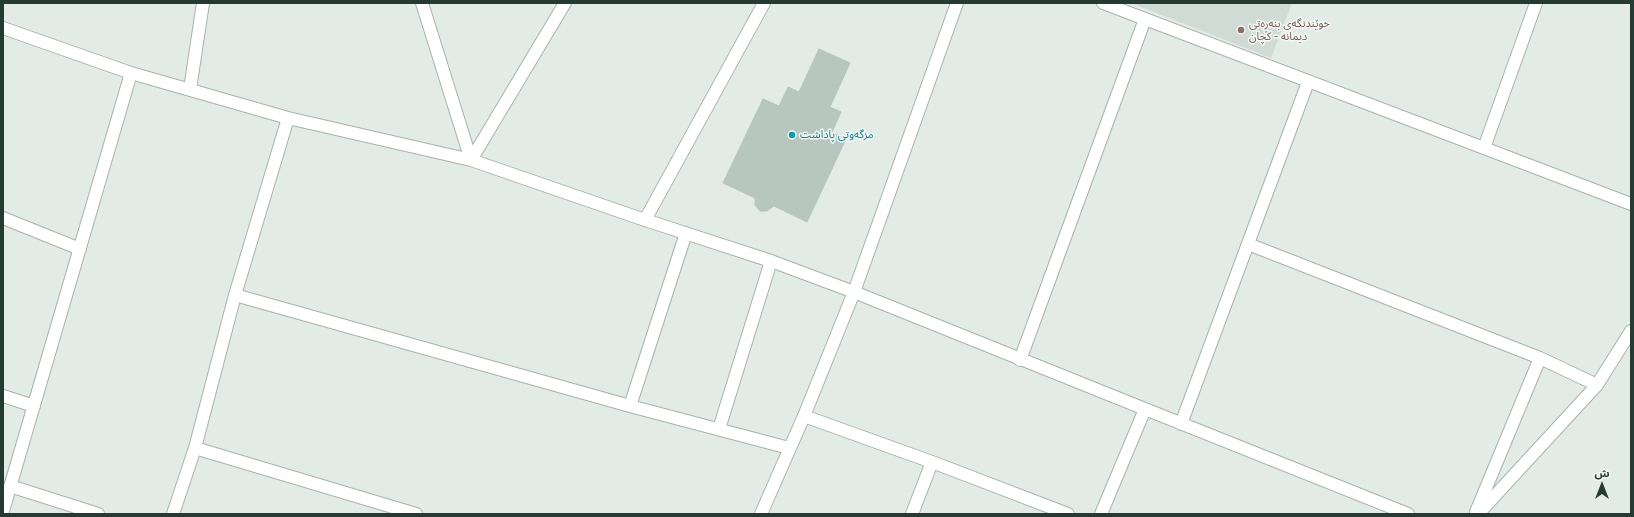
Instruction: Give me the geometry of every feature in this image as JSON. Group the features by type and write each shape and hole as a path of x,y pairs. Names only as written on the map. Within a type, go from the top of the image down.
{"street":[{"path":"190,89 203,3"},
{"path":"422,3 471,160"},
{"path":"471,160 565,3"},
{"path":"645,220 764,3"},
{"path":"761,514 804,416 854,292 956,3"},
{"path":"1103,3 1631,204"},
{"path":"1484,148 1536,3"},
{"path":"1020,360 1145,19"},
{"path":"3,28 131,73 288,118 471,160 645,220 771,261 854,292 1020,360 1408,514"},
{"path":"3,511 131,73"},
{"path":"1181,424 1308,82"},
{"path":"173,514 195,448 235,295 288,118"},
{"path":"3,218 80,249"},
{"path":"630,406 686,233"},
{"path":"1248,244 1540,358 1596,385"},
{"path":"719,429 771,261"},
{"path":"235,295 630,406 789,448"},
{"path":"1478,514 1596,385 1631,331"},
{"path":"1475,514 1540,358"},
{"path":"3,396 34,406"},
{"path":"1101,514 1145,409"},
{"path":"804,416 932,462 1068,514"},
{"path":"195,448 416,514"},
{"path":"912,514 932,462"},
{"path":"10,486 98,514"}],"shaded area":[{"name":"خوێندنگەی بنەڕەتی دیمانە - کچان","path":"1131,3 1292,3 1271,58"}],"building":[{"name":"مزگەوتی پاداشت","path":"819,49 850,63 830,107 841,112 832,132 846,139 807,222 774,206 767,211 760,211 755,205 755,198 723,183 763,99 779,106 788,87 799,92"}],"place":[{"name":"خوێندنگەی بنەڕەتی دیمانە - کچان","path":"1241,30"},
{"name":"مزگەوتی پاداشت","path":"792,135"}]}
